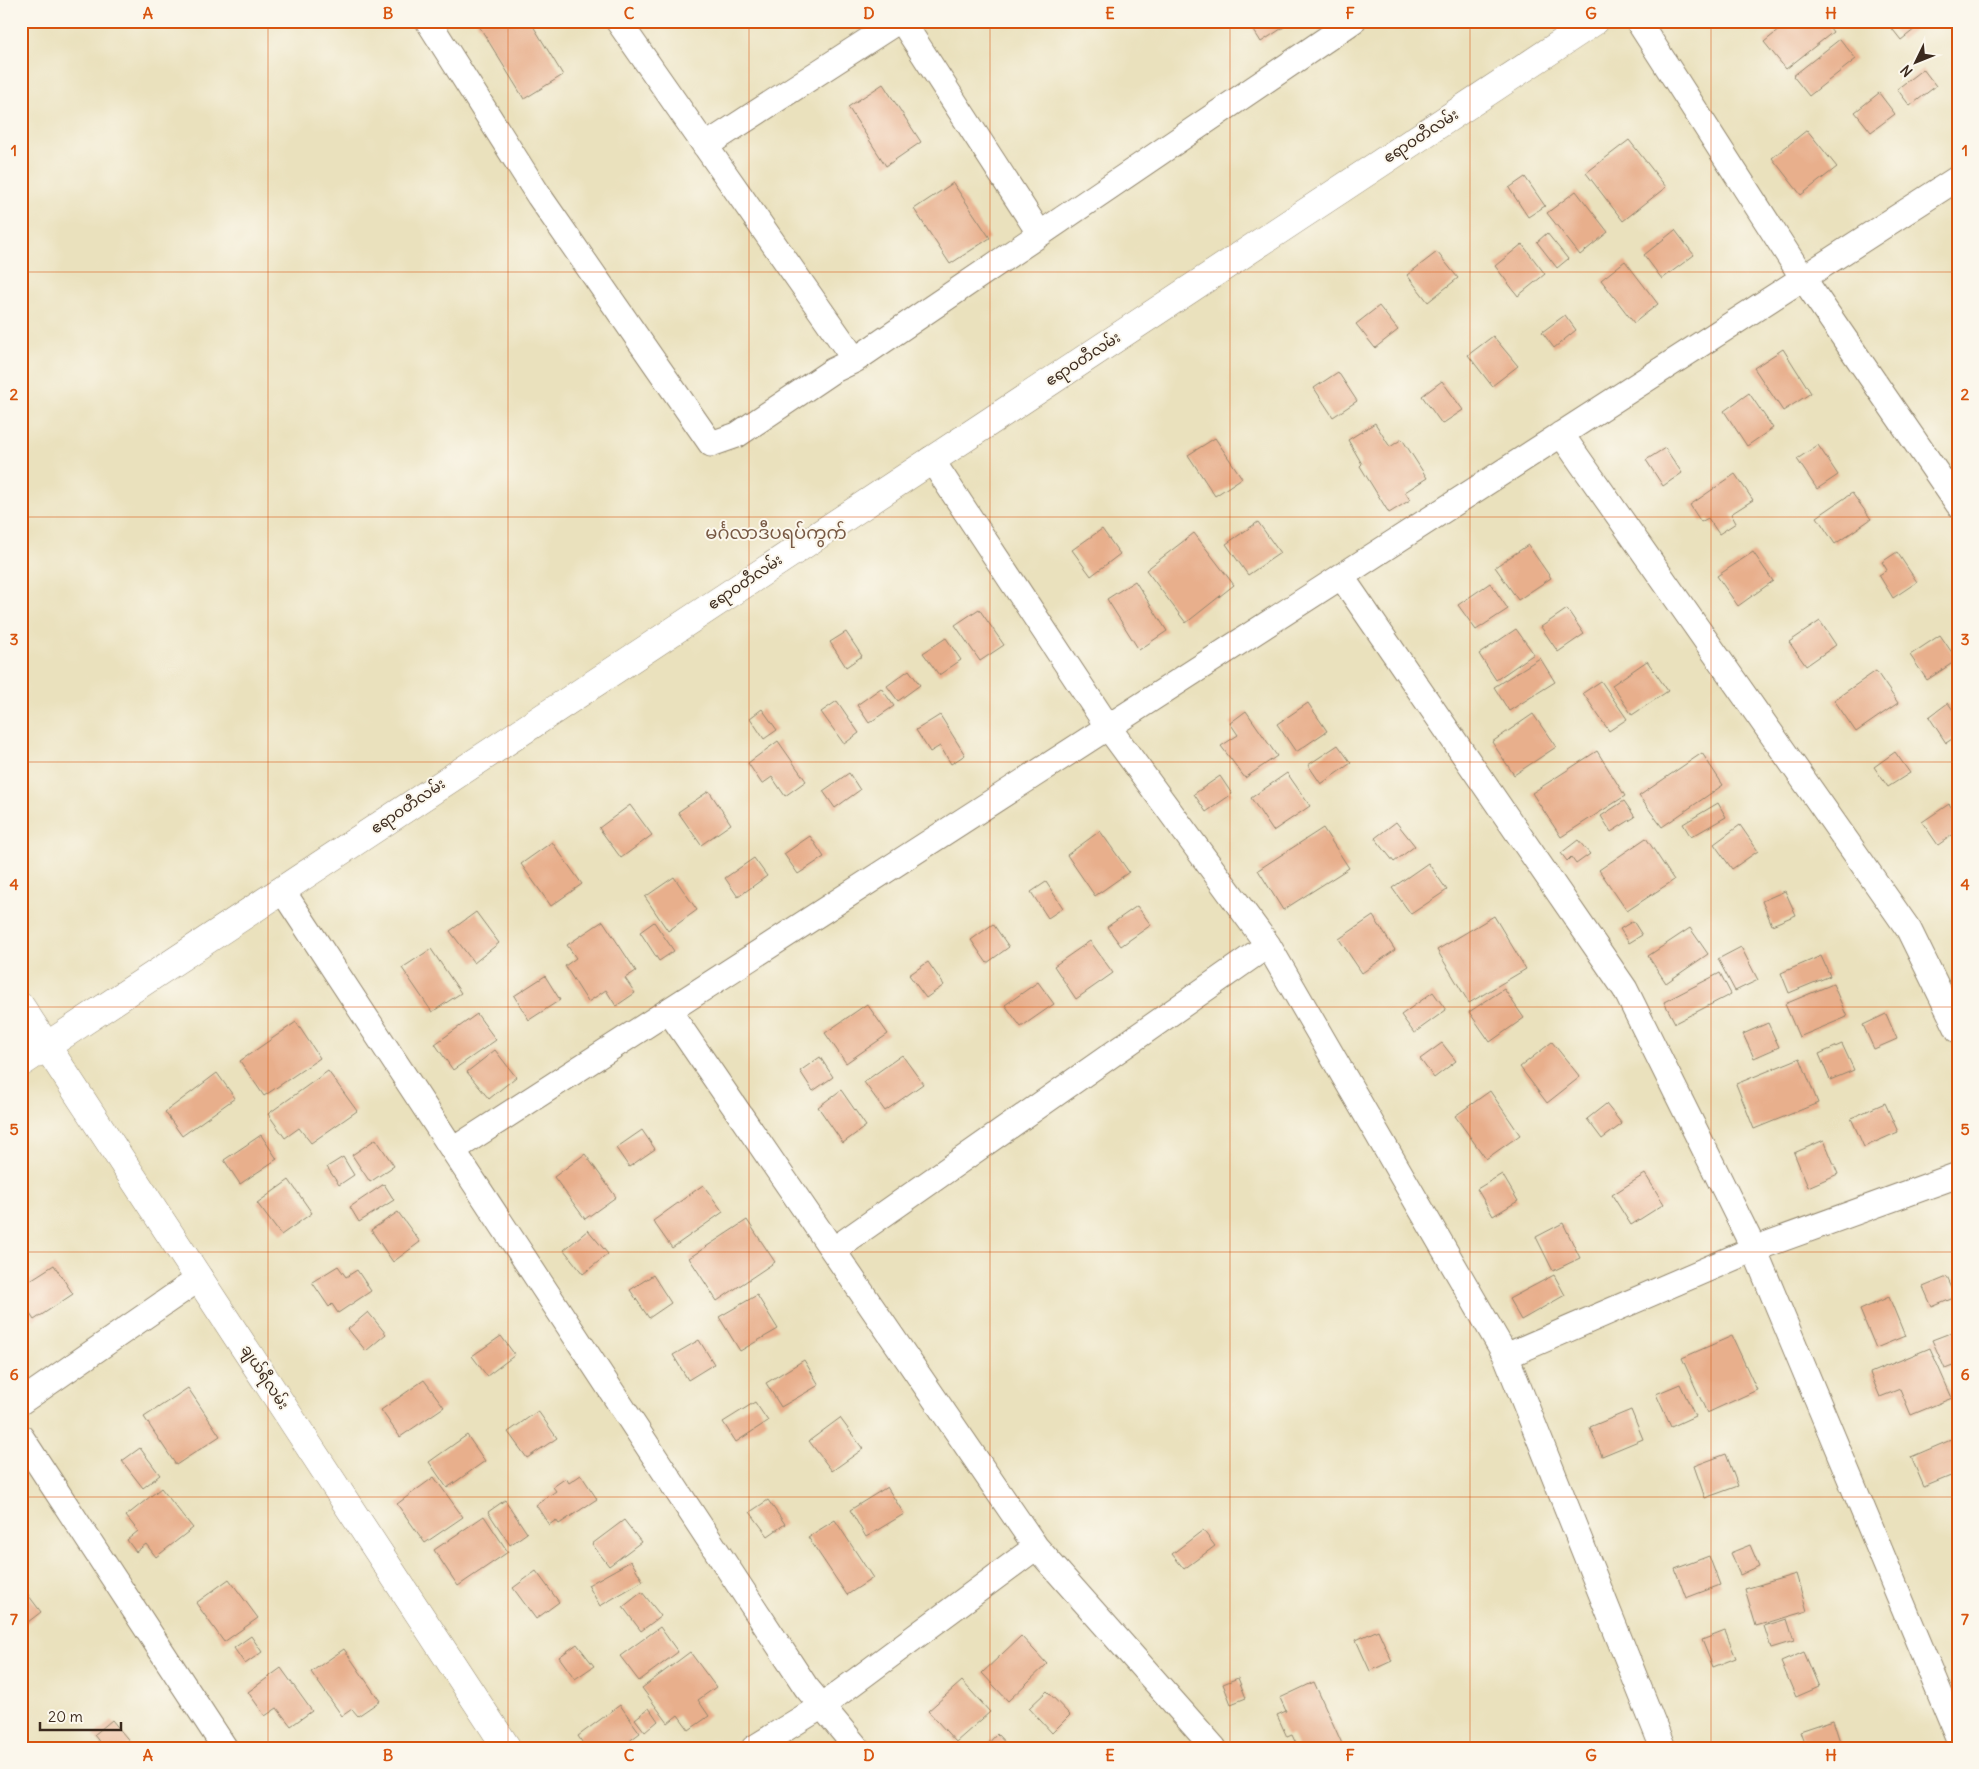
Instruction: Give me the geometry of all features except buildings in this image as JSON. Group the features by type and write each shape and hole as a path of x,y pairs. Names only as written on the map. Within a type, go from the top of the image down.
{"street":[{"path":"428,21 539,196 711,444 737,435 832,371 855,360 1353,21"},
{"path":"618,21 855,360"},
{"path":"706,146 898,21"},
{"path":"902,21 1040,234"},
{"name":"ဧရာဝတီလမ်း","path":"21,1063 931,459 1596,21"},
{"path":"1638,21 1803,278 1958,504"},
{"path":"453,1150 1958,178"},
{"path":"1561,434 1909,930 1958,1030"},
{"path":"931,459 1108,727 1268,944 1506,1356 1663,1748"},
{"path":"1342,576 1626,989 1754,1249 1958,1737"},
{"path":"282,890 801,1679 857,1748"},
{"path":"833,1250 1268,944"},
{"name":"ချယ်ရီလမ်း","path":"21,1007 508,1748"},
{"path":"669,1011 1036,1547 1214,1748"},
{"path":"1506,1356 1754,1249 1958,1175"},
{"path":"21,1402 200,1278"},
{"path":"21,1437 225,1748"},
{"path":"754,1748 822,1706 1036,1547"}],"district":[{"name":"မင်္ဂလာဒီပရပ်ကွက်","path":"776,533"}]}
